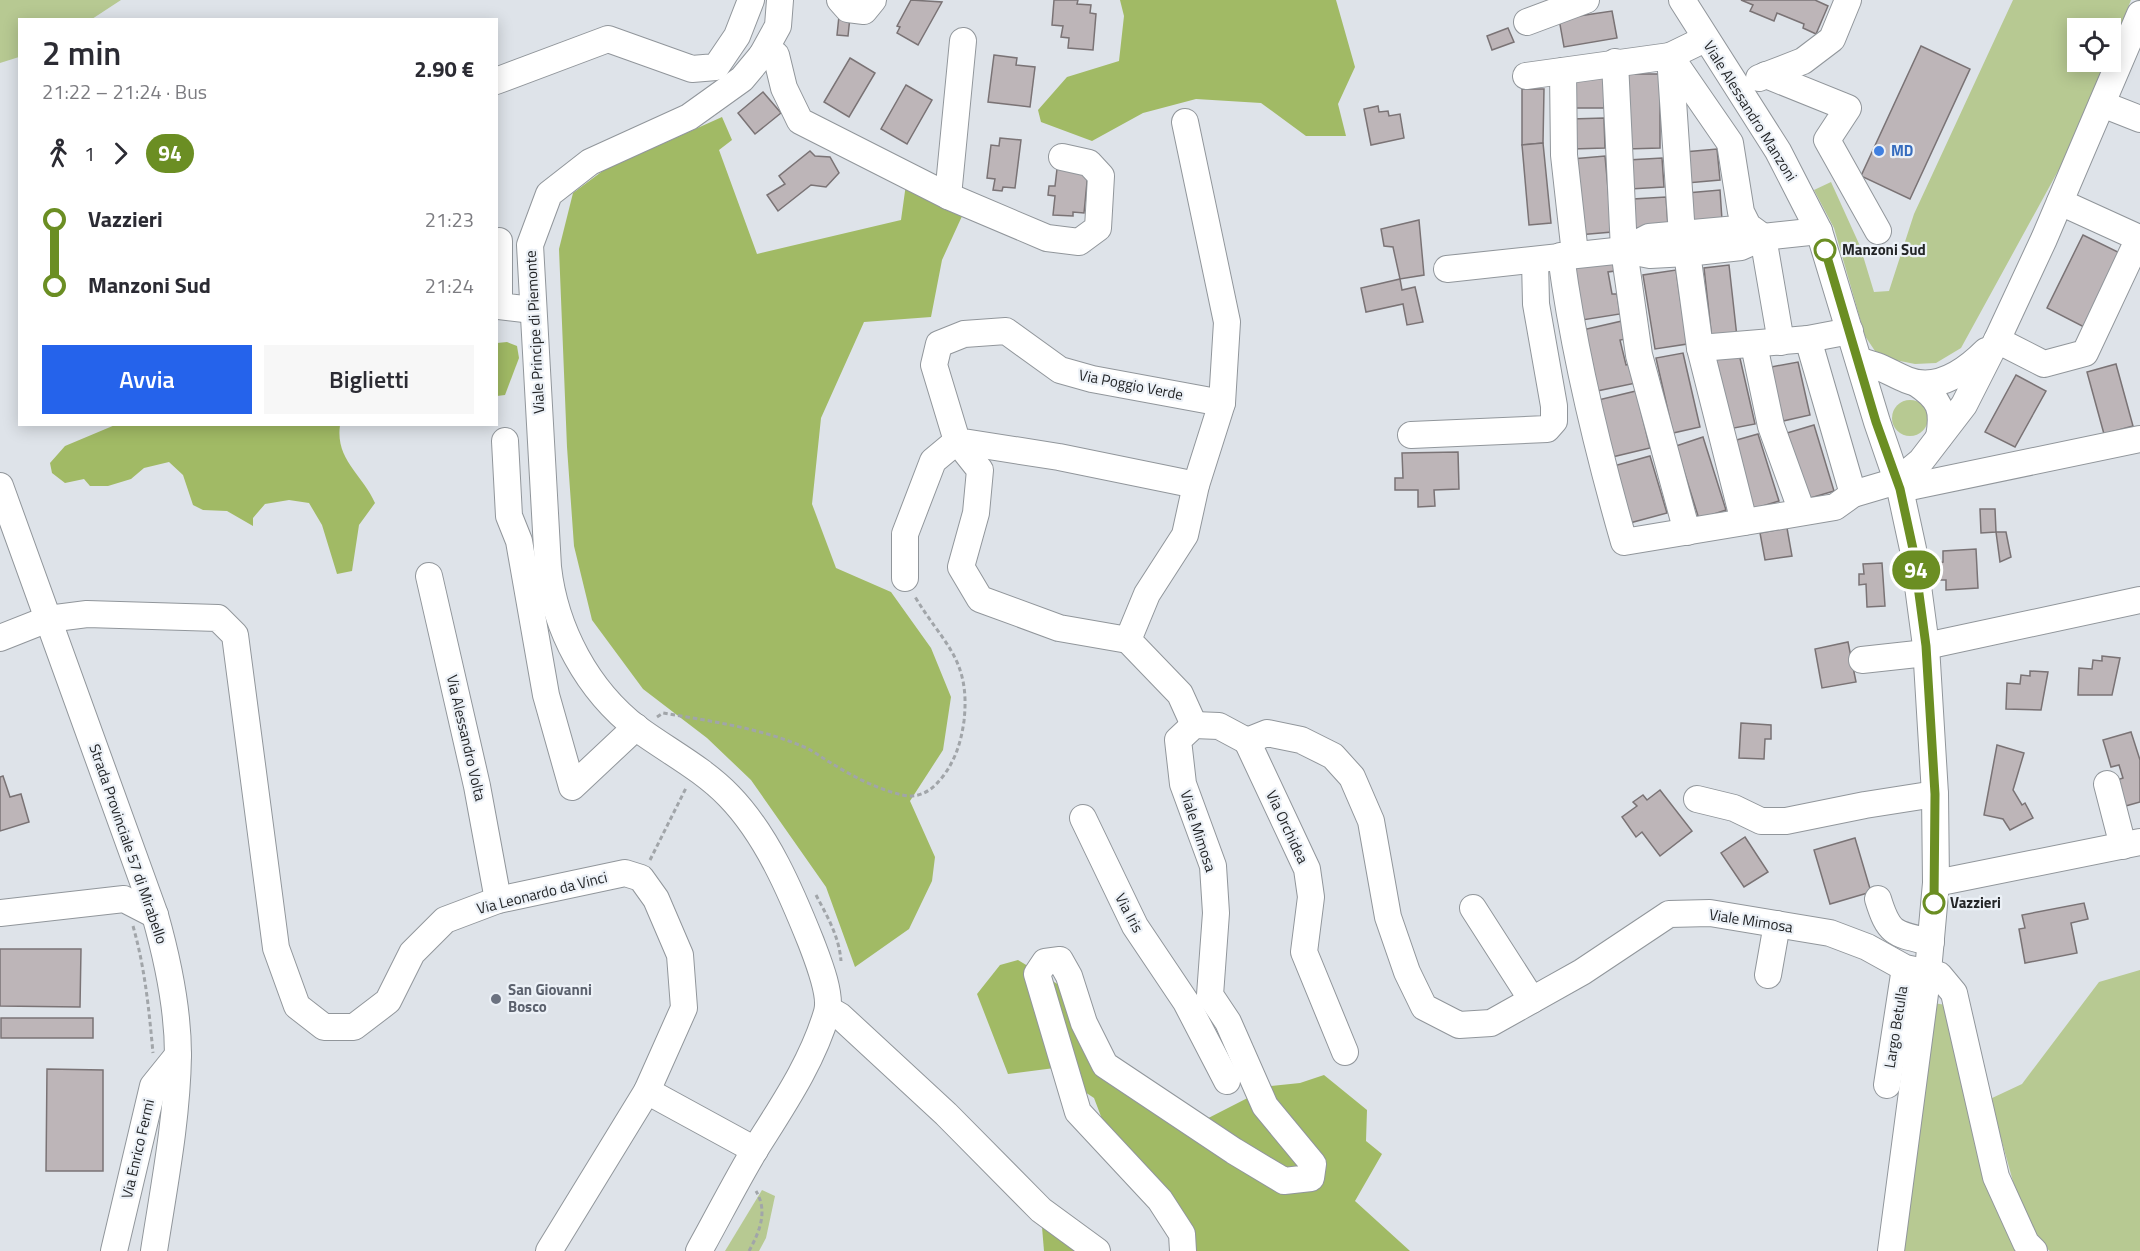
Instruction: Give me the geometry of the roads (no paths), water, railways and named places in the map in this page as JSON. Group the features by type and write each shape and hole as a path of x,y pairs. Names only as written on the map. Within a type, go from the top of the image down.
{"street":[{"path":"498,80 608,39 692,69 716,67 737,36 751,0"},
{"name":"Viale Principe di Piemonte","path":"780,0 778,26 762,55 742,80 689,117 590,162 549,194 530,245 533,310 547,555 553,597 561,624 583,667 599,690 721,788 758,834 795,901 821,969 828,1009"},
{"path":"840,0 848,9 864,11 873,0"},
{"path":"1527,22 1586,0"},
{"name":"Viale Alessandro Manzoni","path":"1682,0 1778,151 1819,231 1898,485 1919,587 1926,649 1935,794 1936,884 1931,942 1916,970"},
{"path":"1738,88 1803,61 1832,39 1848,0"},
{"path":"1898,485 1921,461 1964,405 1997,340 2060,202 2140,14"},
{"path":"1526,76 1670,56 1705,39"},
{"path":"948,196 963,41"},
{"path":"762,55 776,55 784,88 800,121 948,196 1047,238 1079,242 1098,228 1101,176 1089,164 1062,157"},
{"path":"1670,56 1730,143 1741,212 1748,226 1763,237 1781,342"},
{"path":"1670,56 1685,244 1700,348 1744,522"},
{"path":"1615,62 1624,250 1639,355 1687,532"},
{"path":"1563,71 1564,155 1573,335 1600,459 1623,542 1835,507 1853,494 2140,439"},
{"path":"1766,75 1848,108 1827,140 1878,231"},
{"path":"2102,104 2140,119"},
{"path":"1185,122 1227,322 1222,403 1196,485 1185,535 1147,594 1128,640 1180,694 1194,725 1219,726 1247,741"},
{"path":"1997,340 2043,364 2085,352 2139,238 2060,202"},
{"path":"1447,269 1624,250 1649,237 1685,244 1737,229 1763,237 1819,231"},
{"path":"499,241 499,306 533,310"},
{"path":"1411,435 1547,429 1554,421 1554,406 1536,304 1535,260"},
{"path":"1700,348 1808,339 1850,331"},
{"name":"Via Poggio Verde","path":"1128,640 1059,628 980,599 961,567 976,513 980,470 957,441 934,365 939,344 964,334 1006,332 1060,370 1092,379 1222,403"},
{"path":"1808,339 1853,494"},
{"path":"1916,383 1941,381 1957,375 1997,340"},
{"path":"1754,345 1771,426 1802,512"},
{"path":"1859,361 1876,363 1916,383 1938,401 1942,418 1939,437"},
{"path":"505,441 509,516 519,541 546,695 572,787 644,724"},
{"path":"905,578 905,534 933,461 957,441 1070,459 1196,485"},
{"name":"Strada Provinciale 57 di Mirabello","path":"2,500 48,619 155,915 171,980 178,1055 174,1113 154,1251"},
{"name":"Via Alessandro Volta","path":"429,576 477,786 498,900"},
{"path":"1862,660 1926,649 2140,600"},
{"name":"Via Leonardo da Vinci","path":"0,638 48,619 87,614 218,618 235,634 276,948 297,1006 324,1027 354,1027 388,1001 412,953 445,920 498,900 625,873 641,878 656,899 680,955 684,1008 647,1091"},
{"name":"Viale Mimosa","path":"1194,725 1178,740 1183,784 1213,866 1216,913 1210,995"},
{"name":"Viale Mimosa","path":"1247,741 1267,734 1301,740 1333,756 1352,777 1371,821 1388,917 1407,972 1424,1007 1459,1025 1491,1023 1582,972 1669,914 1710,913 1830,933 1916,970 1940,975 1954,993 1996,1177 2026,1243 2034,1251"},
{"name":"Via Orchidea","path":"1247,741 1307,869 1311,897 1304,952 1345,1052"},
{"path":"1936,884 2131,844 2108,784"},
{"path":"1697,799 1734,808 1761,821 1786,821 1935,794"},
{"name":"Via Iris","path":"1083,818 1135,926 1186,1002 1227,1081"},
{"path":"1878,899 1886,924 1904,936 1931,942"},
{"path":"0,914 124,900 155,915"},
{"path":"1473,908 1532,1000"},
{"path":"1768,975 1777,924"},
{"path":"1183,1251 1182,1234 1160,1200 1078,1112 1037,975 1045,962 1060,960 1069,976 1084,1023 1105,1065 1234,1152 1284,1181 1311,1178 1313,1164 1265,1106 1228,1022 1210,995 1186,1002"},
{"path":"1891,1251 1916,970"},
{"name":"Largo Betulla","path":"1887,1085 1916,970"},
{"path":"699,1251 755,1150 793,1092 828,1009 840,1016 938,1106 1041,1210 1097,1251"},
{"name":"Via Enrico Fermi","path":"114,1251 153,1086 178,1055"},
{"path":"549,1251 647,1091 755,1150"}],"place":[{"name":"MD","path":"1879,151"},
{"name":"Manzoni Sud","path":"1825,250"},
{"name":"Vazzieri","path":"1934,903"},
{"name":"San Giovanni Bosco","path":"496,999"}]}
